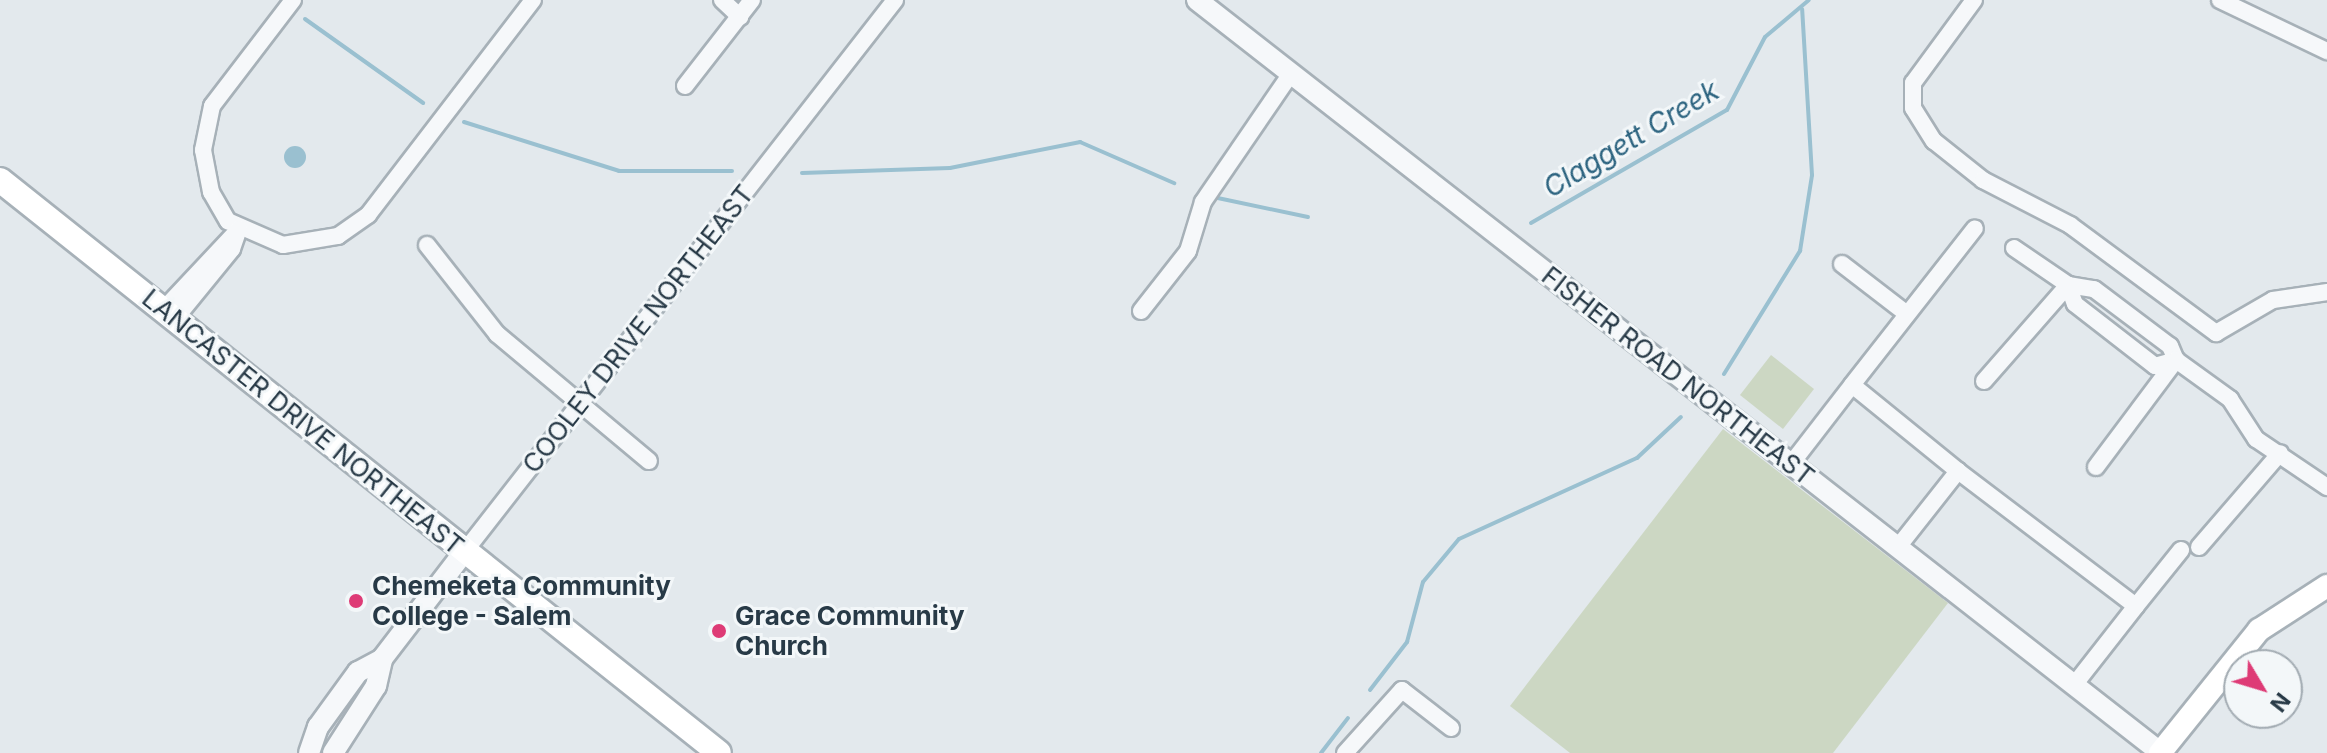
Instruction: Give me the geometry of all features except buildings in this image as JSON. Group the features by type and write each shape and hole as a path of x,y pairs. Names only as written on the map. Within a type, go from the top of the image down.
{"main road":[{"name":"LANCASTER DRIVE NORTHEAST","path":"0,180 719,753"},
{"path":"2161,753 2259,630 2327,586"}],"street":[{"path":"293,0 207,120 207,179 239,229 283,245 351,229 533,0"},
{"path":"722,0 740,17"},
{"path":"685,86 752,0"},
{"name":"COOLEY DRIVE NORTHEAST","path":"309,753 350,682 382,659 895,0"},
{"name":"FISHER ROAD NORTHEAST","path":"1197,0 2161,753"},
{"path":"1974,0 1913,83 1913,108 1934,141 1983,180 2070,225 2216,333 2273,300 2327,292"},
{"path":"2220,0 2327,51"},
{"path":"1141,311 1188,251 1203,202 1290,75"},
{"path":"1791,464 1975,228"},
{"path":"169,315 239,229"},
{"path":"427,245 497,334 649,461"},
{"path":"2014,248 2068,285 2094,289 2170,346 2176,360 2222,390 2256,439 2327,487"},
{"path":"1842,264 1907,314"},
{"path":"2068,285 2075,304 2155,366 2176,360"},
{"path":"1984,381 2068,285"},
{"path":"2096,467 2176,360"},
{"path":"1852,385 1958,471 2136,606"},
{"path":"2199,547 2280,453"},
{"path":"1898,547 1958,471"},
{"path":"2074,685 2181,550"},
{"name":"COOLEY DRIVE NORTHEAST","path":"333,753 376,686 382,659"},
{"path":"1345,753 1402,690 1451,728"}],"green space":[{"path":"1771,355 1814,389 1783,429 1740,395"},
{"path":"1723,429 1948,603 1833,753 1570,753 1510,706"}],"water":[{"path":"295,146 303,149 306,157 303,165 295,168 287,165 284,157 287,149"}],"waterway":[{"name":"Claggett Creek","path":"1531,223 1727,110 1765,37 1809,0"},
{"name":"Claggett Creek","path":"1724,374 1800,251 1812,175 1802,9"},
{"name":"Claggett Creek","path":"305,19 423,103"},
{"name":"Claggett Creek","path":"464,122 619,171 732,171"},
{"name":"Claggett Creek","path":"802,173 950,168 1080,142 1174,183"},
{"name":"Claggett Creek","path":"1213,197 1308,217"},
{"name":"Claggett Creek","path":"1370,690 1407,642 1423,582 1459,539 1637,458 1681,417"},
{"name":"Claggett Creek","path":"1321,753 1348,718"}],"place":[{"name":"Chemeketa Community College - Salem","path":"356,601"},
{"name":"Grace Community Church","path":"719,631"}]}
